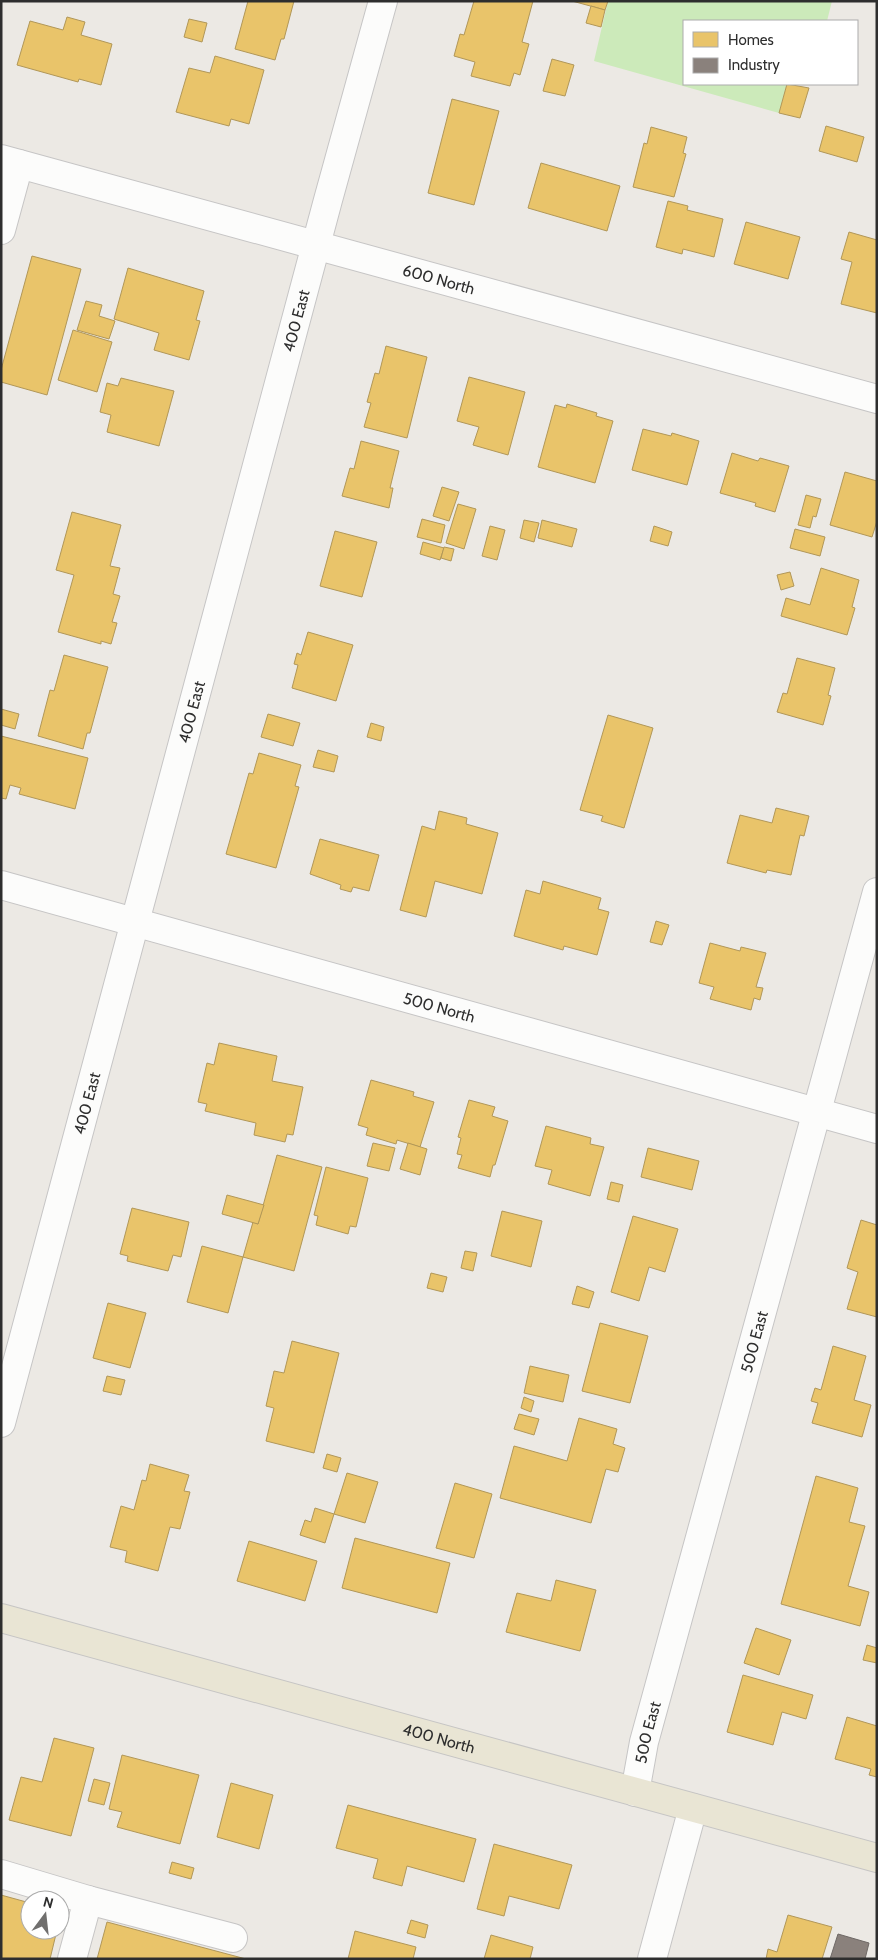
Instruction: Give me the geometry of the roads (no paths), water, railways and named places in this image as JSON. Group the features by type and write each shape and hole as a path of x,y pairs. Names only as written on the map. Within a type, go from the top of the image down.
{"main road":[{"name":"400 North","path":"1,1618 877,1858"}],"street":[{"name":"400 East","path":"1,1423 316,245 384,1"},
{"name":"600 North","path":"10,162 877,399"},
{"path":"1,230 10,162"},
{"name":"500 North","path":"1,885 877,1129"},
{"name":"500 East","path":"635,1792 644,1742 877,892"},
{"path":"652,1959 694,1808"},
{"path":"1,1874 88,1900 233,1938"},
{"path":"72,1959 88,1900"}]}
